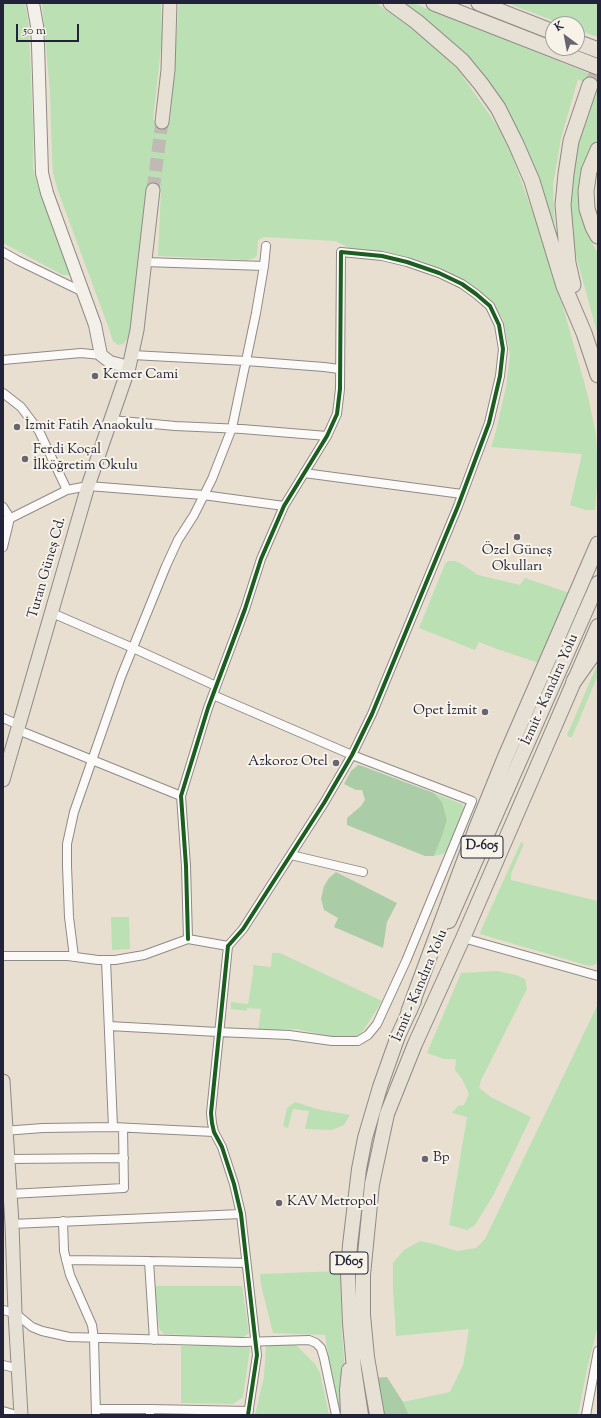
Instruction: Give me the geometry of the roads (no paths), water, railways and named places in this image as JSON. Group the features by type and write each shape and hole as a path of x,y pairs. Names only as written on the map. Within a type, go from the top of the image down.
{"highway":[{"path":"392,3 417,22 462,61 498,108 532,180 564,286 584,333 598,375"},
{"path":"434,3 598,67"},
{"path":"479,3 545,29"},
{"path":"585,45 598,50"},
{"path":"584,333 568,263 563,205 571,141 590,85"},
{"path":"598,150 589,171 586,191 587,209 592,227 598,236"},
{"path":"409,1011 476,827 598,544"},
{"name":"İzmit - Kandıra Yolu","path":"361,1415 352,1346 348,1274 359,1168 372,1113 380,1087 409,1011 598,583"},
{"name":"İzmit - Kandıra Yolu","path":"377,1415 366,1357 363,1315 363,1275 372,1184 387,1114 414,1044 463,938 598,626"},
{"path":"574,681 591,657 598,642"},
{"path":"348,1415 347,1390 352,1346"},
{"path":"374,1396 384,1415"}],"main road":[{"path":"32,3 37,26 42,173 47,193 95,325 101,355 110,362 130,361"},
{"path":"162,122 169,56 170,3"},
{"name":"Turan Güneş Cd.","path":"3,780 88,486 130,361 137,330 153,190"},
{"path":"3,1081 4,1131 8,1159 12,1224 9,1312 19,1369 21,1415"}],"street":[{"path":"74,957 69,917 67,844 74,812 121,677 166,566 178,540 194,515 212,479 232,428 264,266 266,246"},
{"path":"3,252 83,292"},
{"path":"63,1221 64,1251 66,1260 70,1275 90,1318 94,1339 96,1412 248,1413 257,1355 241,1214 234,1184 222,1146 214,1132 211,1113 218,1032 228,946 243,929 352,756 393,664 462,494 489,423 500,376 503,349 499,324 490,306 462,284 439,273 408,262 382,256 341,252 340,389 337,414 327,436 284,506 261,559 245,609 196,744 181,796 186,866 188,939"},
{"path":"145,262 264,266"},
{"path":"3,360 81,353 101,355"},
{"path":"130,361 246,361 339,369"},
{"path":"3,394 21,407 39,430 67,490"},
{"path":"111,420 175,426 232,428 327,436"},
{"path":"304,473 462,494"},
{"path":"7,520 67,490 88,486 204,495 284,506"},
{"path":"3,507 7,520 3,547"},
{"path":"52,613 216,686"},
{"path":"109,1026 289,1034 347,1042 358,1041 368,1035 377,1024 406,960 472,801 352,756 213,695"},
{"path":"3,718 18,727 93,761 181,796"},
{"path":"291,855 363,872"},
{"path":"463,938 598,976"},
{"path":"3,956 74,957 115,960 144,955 188,939 228,946"},
{"path":"106,960 114,1127"},
{"path":"4,1131 43,1128 114,1127 214,1132"},
{"path":"10,1194 124,1188 123,1128"},
{"path":"8,1159 124,1158"},
{"path":"12,1224 241,1214"},
{"path":"66,1260 149,1260 246,1263"},
{"path":"149,1260 154,1340"},
{"path":"9,1312 32,1327 42,1331 69,1337 94,1339 256,1342 308,1340 316,1343 321,1348 336,1415"},
{"path":"586,1415 598,1351"},
{"path":"3,1365 19,1369"},
{"path":"3,1412 16,1415"}],"tunnel":[{"path":"590,85 598,73"},
{"path":"153,190 162,122"}],"place":[{"name":"Kemer Cami","path":"95,376"},
{"name":"İzmit Fatih Anaokulu","path":"17,427"},
{"name":"Ferdi Koçal İlköğretim Okulu","path":"25,459"},
{"name":"Özel Güneş Okulları","path":"517,537"},
{"name":"Opet İzmit","path":"485,712"},
{"name":"Azkoroz Otel","path":"336,763"},
{"name":"Bp","path":"425,1159"},
{"name":"KAV Metropol","path":"279,1203"}]}
